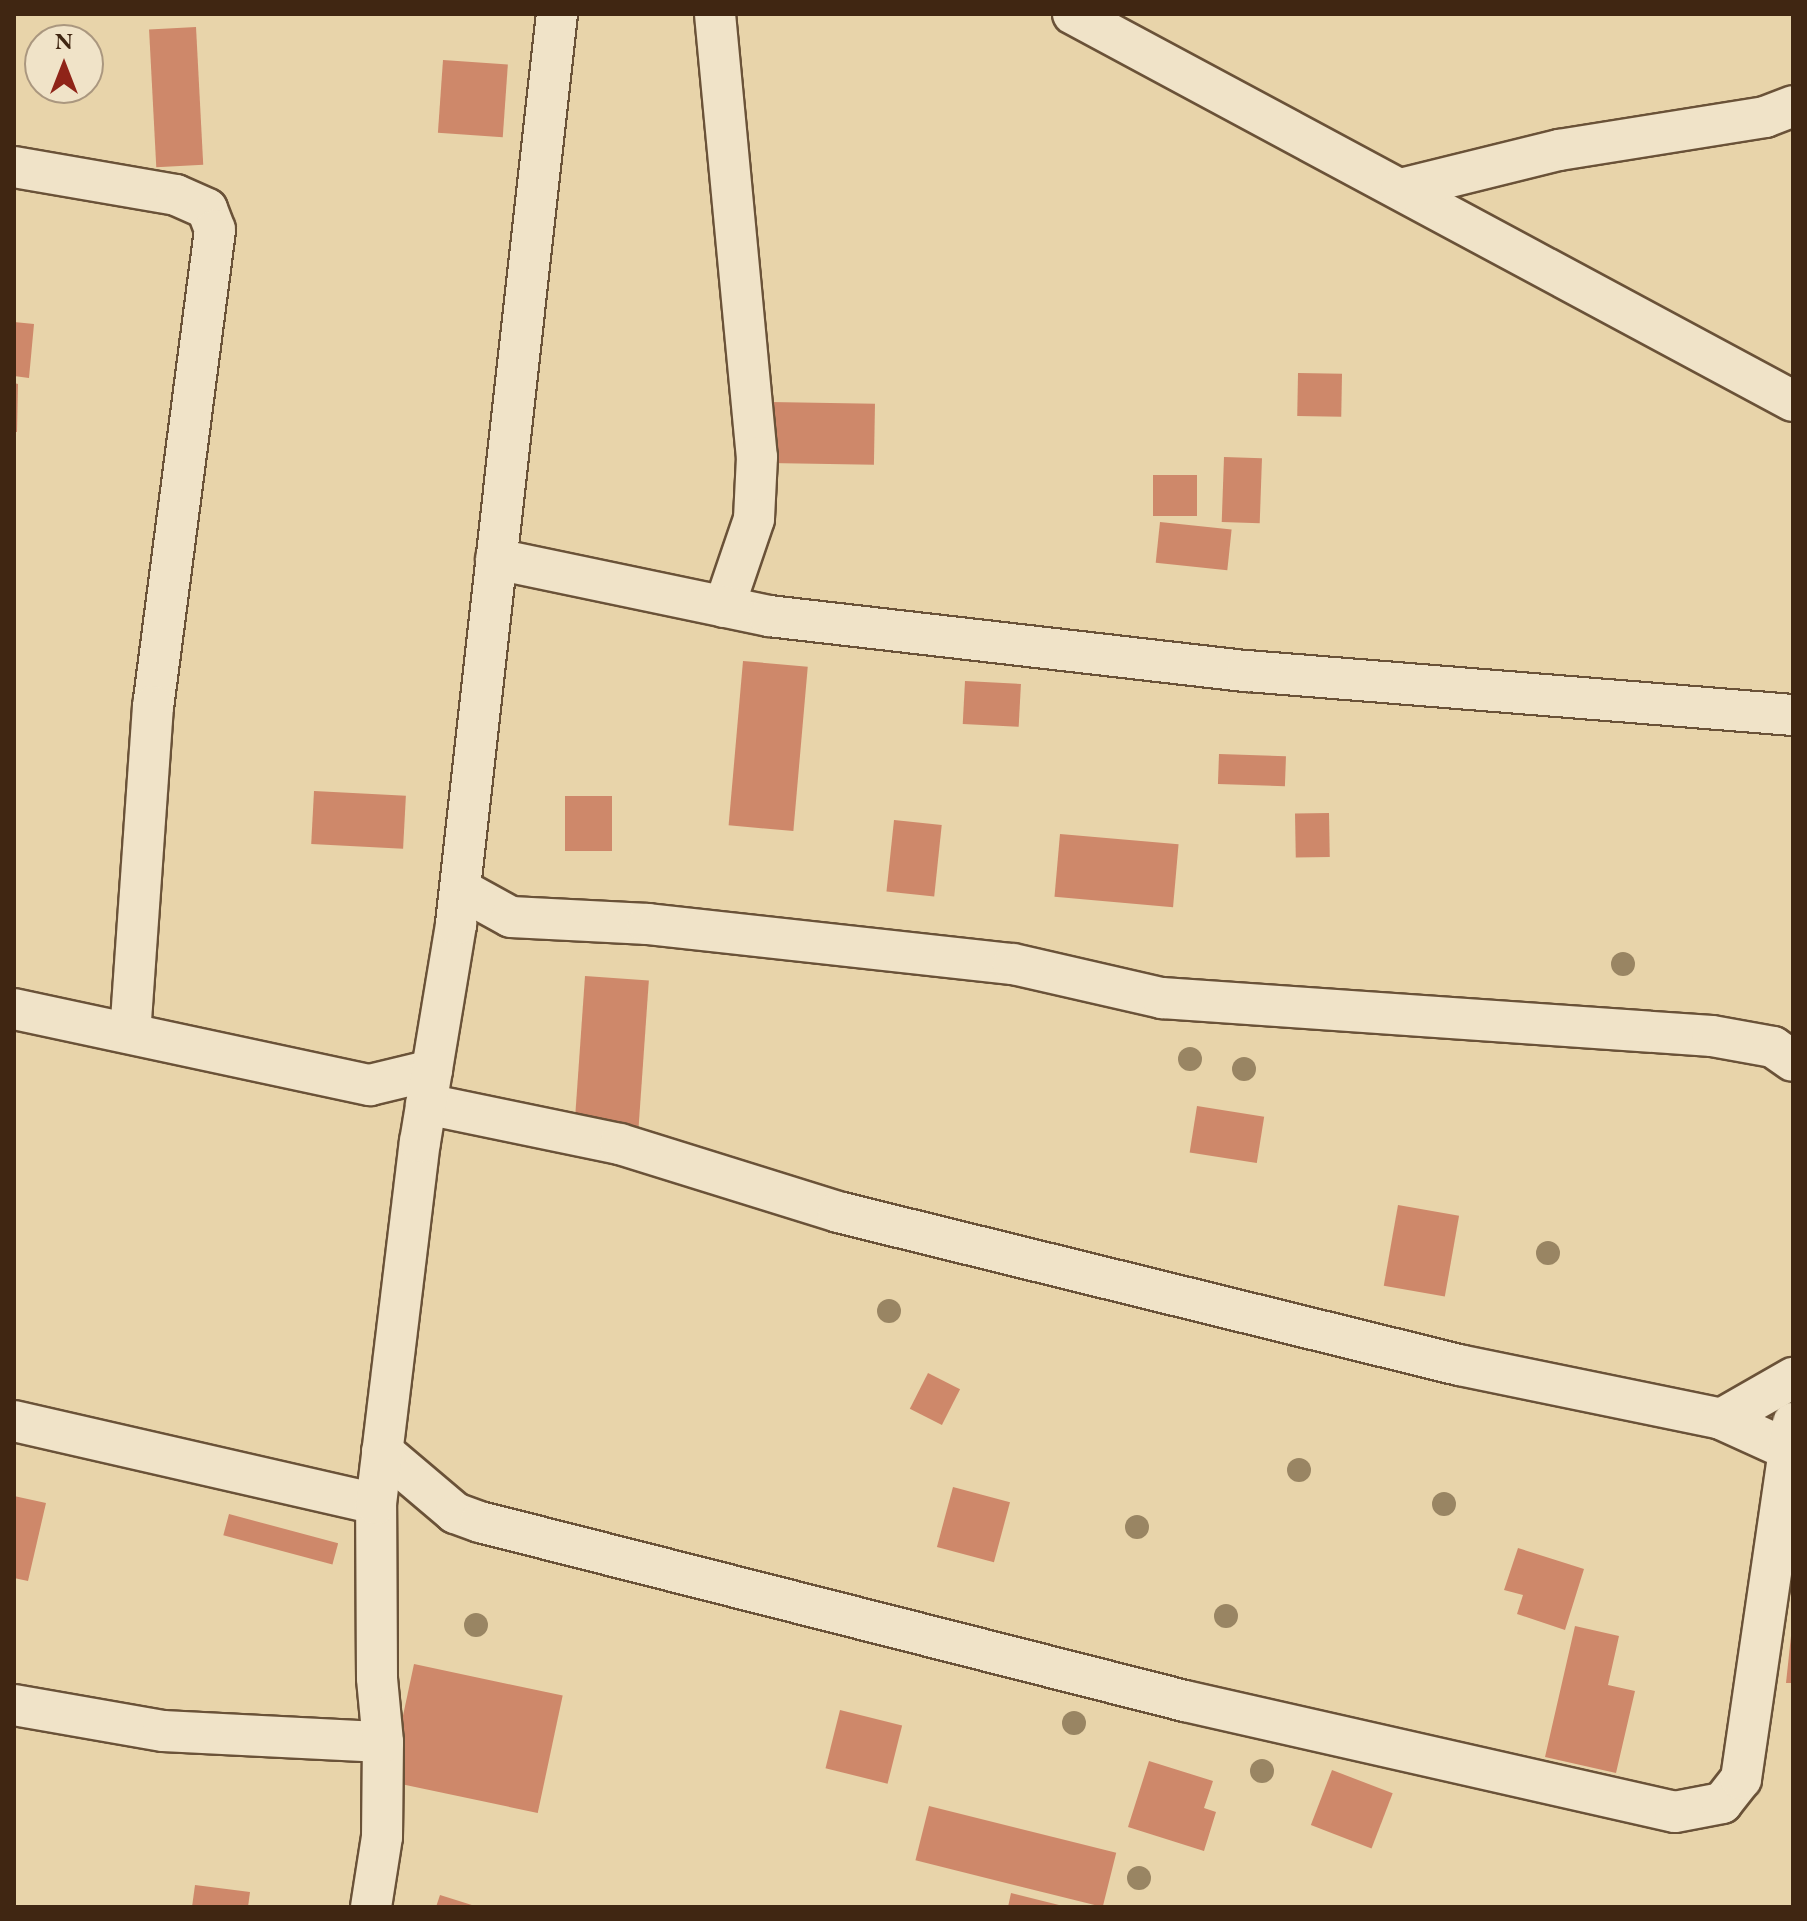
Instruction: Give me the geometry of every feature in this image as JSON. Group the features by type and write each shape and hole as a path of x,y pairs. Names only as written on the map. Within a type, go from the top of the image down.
{"street":[{"path":"371,1907 382,1837 383,1742 377,1678 376,1504 426,1105 460,889 557,14"},
{"path":"715,14 757,457 754,519 724,607"},
{"path":"1073,14 1793,401"},
{"path":"1401,189 1559,150 1765,117 1793,106"},
{"path":"14,167 176,195 207,209 215,230 153,706 130,1033"},
{"path":"496,559 724,607 1247,671 1793,715"},
{"path":"460,889 511,917 648,924 1013,964 1162,998 1712,1036 1773,1047 1793,1061"},
{"path":"451,954 511,917"},
{"path":"14,1009 370,1085 426,1105 620,1144 838,1212 1459,1365 1791,1436 1741,1779 1722,1803 1675,1812 1185,1701 480,1522 455,1513 382,1451"},
{"path":"370,1085 426,1105"},
{"path":"1721,1419 1793,1378"},
{"path":"14,1421 376,1504"},
{"path":"14,1705 163,1731 383,1742"}],"building":[{"path":"196,27 203,165 156,167 149,29"},
{"path":"443,60 508,65 503,137 438,133"},
{"path":"14,322 34,324 29,378 14,376"},
{"path":"1298,373 1342,374 1341,417 1297,416"},
{"path":"14,383 18,384 17,432 14,432"},
{"path":"770,402 875,404 874,465 769,463"},
{"path":"1224,457 1262,458 1260,523 1222,522"},
{"path":"1153,475 1197,475 1197,516 1153,516"},
{"path":"1160,522 1232,530 1227,570 1156,563"},
{"path":"743,661 808,667 793,831 729,825"},
{"path":"965,681 1021,684 1019,727 963,724"},
{"path":"1219,754 1286,756 1285,786 1218,784"},
{"path":"314,791 406,796 403,849 311,844"},
{"path":"565,796 612,796 612,851 565,851"},
{"path":"1329,813 1330,857 1296,858 1295,814"},
{"path":"894,820 942,825 934,897 886,892"},
{"path":"1060,834 1179,844 1173,907 1055,897"},
{"path":"585,976 649,980 637,1143 574,1139"},
{"path":"1197,1106 1264,1117 1257,1163 1190,1152"},
{"path":"1398,1205 1459,1216 1445,1297 1384,1286"},
{"path":"928,1373 960,1389 942,1425 910,1409"},
{"path":"953,1487 1010,1502 994,1562 937,1547"},
{"path":"14,1496 46,1503 28,1581 14,1578"},
{"path":"229,1514 338,1543 332,1564 223,1535"},
{"path":"1518,1548 1584,1569 1565,1630 1517,1614 1523,1595 1504,1590"},
{"path":"1575,1626 1619,1636 1608,1685 1635,1691 1616,1773 1545,1757"},
{"path":"1791,1636 1793,1683 1786,1683"},
{"path":"414,1664 563,1696 538,1813 389,1781"},
{"path":"840,1710 902,1725 888,1784 825,1768"},
{"path":"1149,1761 1213,1781 1204,1808 1216,1812 1204,1851 1128,1827"},
{"path":"1332,1770 1393,1793 1372,1848 1311,1825"},
{"path":"929,1806 1116,1853 1103,1907 915,1860"},
{"path":"195,1885 250,1892 248,1907 192,1907"},
{"path":"1011,1893 1063,1906 1063,1907 1008,1907"},
{"path":"440,1895 475,1906 475,1907 436,1907"}]}
